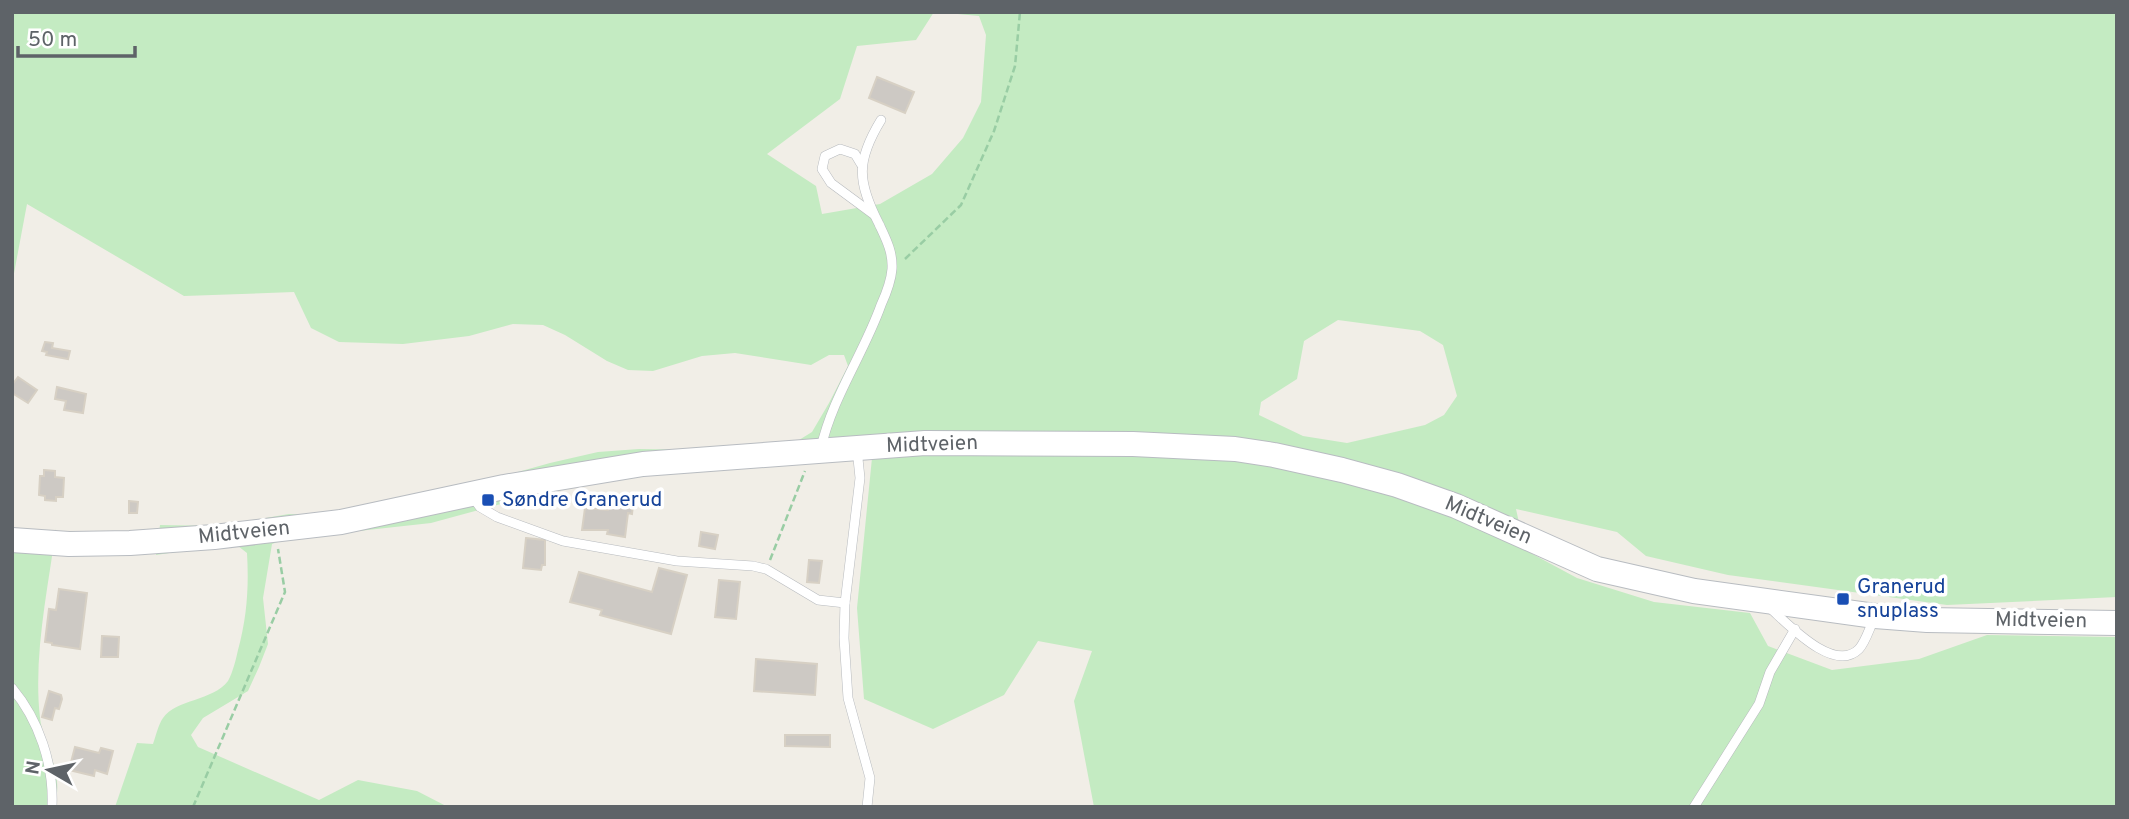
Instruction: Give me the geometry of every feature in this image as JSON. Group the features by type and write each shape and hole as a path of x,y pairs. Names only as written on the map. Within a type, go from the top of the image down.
{"main road":[{"name":"Midtveien","path":"12,540 69,544 131,543 275,530 341,522 559,477 643,464 925,443 1133,444 1274,454 1397,485 1456,506 1597,569 1694,592 1875,616 1927,620 2117,623"}],"lane":[{"path":"816,450 877,317 892,271 888,243 862,179 861,164 868,142 881,120"},
{"path":"861,164 855,154 839,149 825,156 822,169 831,183 874,214"},
{"name":"Midtveien","path":"856,448 860,478 845,603 844,638 848,698 870,778 867,807"},
{"path":"472,494 472,499 488,513 563,541 677,561 753,566 766,569 818,600 845,603"},
{"path":"1769,603 1770,608 1825,652 1846,656 1863,643 1875,616"},
{"path":"1694,807 1759,704 1770,672 1795,629"},
{"path":"12,688 36,725 50,775 51,807"}],"path":[{"path":"892,271 961,205 994,131 1014,66 1020,12"},
{"path":"766,569 816,450"},
{"path":"193,807 285,592 275,530"}],"green space":[{"path":"12,12 934,12 916,40 857,46 840,99 767,154 816,186 822,214 880,204 932,174 963,138 981,102 986,35 979,16 936,12 2117,12 2117,597 1947,605 1728,575 1646,556 1617,532 1516,509 1525,550 1577,578 1654,602 1750,613 1768,646 1832,670 1919,659 1987,635 2117,637 2117,807 1094,807 1074,701 1092,651 1038,641 1004,695 933,729 864,699 857,608 872,458 589,480 431,523 286,539 272,544 263,598 268,644 248,691 203,718 191,735 198,747 319,800 358,780 417,791 448,807 115,807 137,743 153,744 161,721 169,712 213,693 228,681 234,666 245,614 247,553 238,546 156,555 160,525 218,526 289,514 315,515 465,487 598,452 639,449 709,450 799,440 812,432 848,366 844,355 829,355 811,365 735,353 702,356 653,371 628,370 543,325 513,324 469,336 403,344 339,342 311,328 294,292 184,296 27,204 12,284","holes":["1338,320 1420,331 1443,345 1457,396 1444,415 1425,425 1347,443 1303,436 1259,415 1261,402 1297,379 1304,341"]},
{"path":"56,528 42,623 38,694 42,728 56,773 57,796 53,807 12,807 12,540 53,541"}],"building":[{"path":"877,77 914,92 905,113 869,98"},
{"path":"45,342 53,343 52,348 70,351 68,359 46,355 47,352 42,351"},
{"path":"18,377 37,390 28,403 12,393 12,385"},
{"path":"57,387 86,394 83,413 64,410 66,401 55,399"},
{"path":"44,470 55,471 55,477 64,478 63,497 56,497 56,501 45,500 45,496 39,495 40,476 44,476"},
{"path":"613,496 628,498 627,504 633,505 632,514 628,513 625,537 607,534 608,530 582,530 585,508 608,510"},
{"path":"129,501 138,502 137,513 129,513"},
{"path":"701,532 718,535 715,549 699,546"},
{"path":"526,538 545,540 545,565 542,565 541,570 523,568"},
{"path":"809,560 822,561 819,583 807,582"},
{"path":"659,568 687,575 671,634 600,615 602,610 570,602 579,572 652,592"},
{"path":"719,580 740,582 736,619 715,617"},
{"path":"59,589 87,593 80,649 45,642 49,609 56,610"},
{"path":"102,636 119,637 118,657 101,657"},
{"path":"756,659 817,664 815,695 754,691"},
{"path":"49,691 61,695 62,699 59,709 55,708 52,720 42,717"},
{"path":"785,735 830,735 830,747 785,746"},
{"path":"75,747 99,753 101,748 113,751 107,774 95,770 94,776 69,770"}],"place":[{"name":"Søndre Granerud","path":"488,500"},
{"name":"Granerud snuplass","path":"1843,599"}]}
